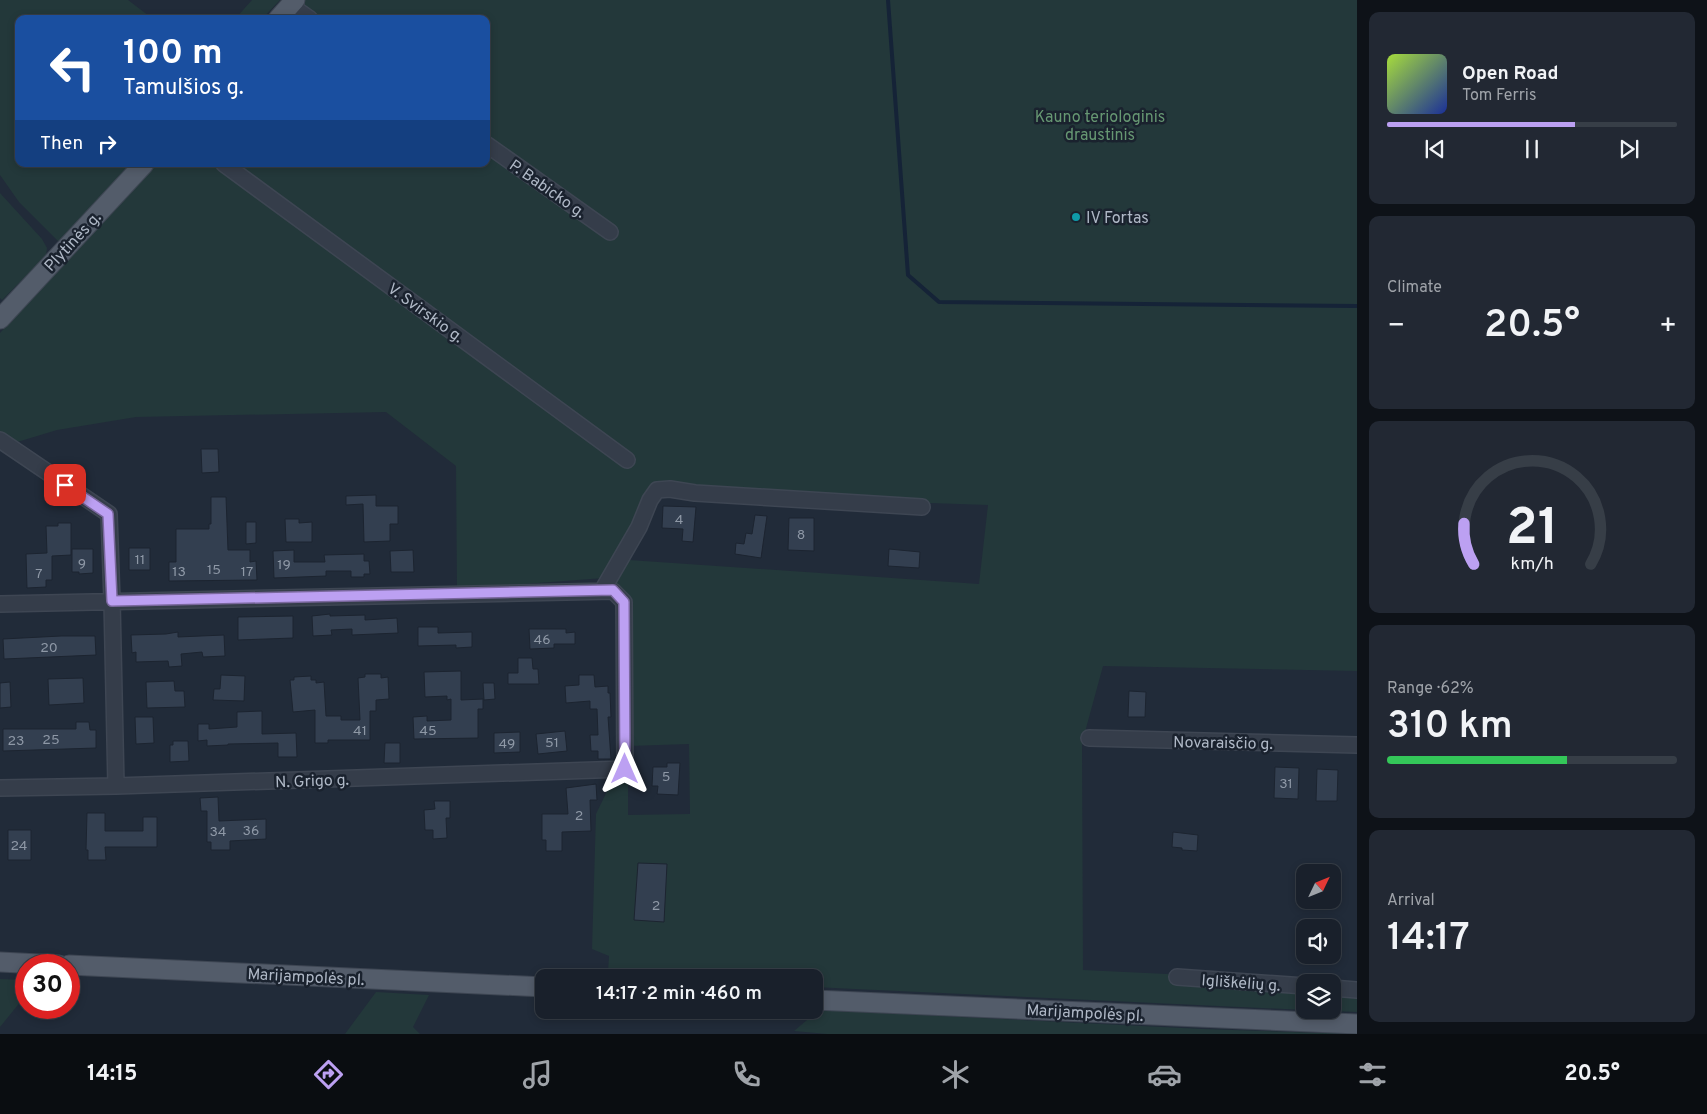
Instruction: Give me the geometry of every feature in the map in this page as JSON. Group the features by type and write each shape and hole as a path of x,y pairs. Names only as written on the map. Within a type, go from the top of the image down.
{"main road":[{"name":"Plytinės g.","path":"0,319 141,167"},
{"path":"0,962 15,963"},
{"name":"Marijampolės pl.","path":"80,966 535,987"},
{"name":"Marijampolės pl.","path":"823,1000 1357,1024"}],"street":[{"path":"288,8 302,15"},
{"name":"P. Babicko g.","path":"490,147 610,232"},
{"name":"V. Svirskio g.","path":"228,167 627,460"},
{"path":"0,440 108,514 116,786"},
{"path":"0,604 608,591 650,500 657,490 922,508"},
{"name":"N. Grigo g.","path":"0,788 116,786 625,769 624,602 608,591"},
{"name":"Novaraisčio g.","path":"1089,738 1357,745"},
{"name":"Igliškėlių g.","path":"1176,978 1296,985"},
{"path":"1341,989 1357,990"}],"green space":[{"path":"0,0 128,0 148,15 15,15 15,167 128,167 60,243 19,202 0,175"},
{"path":"252,0 280,0 266,15 239,15"},
{"name":"Kauno teriologinis draustinis","path":"305,0 1357,0 1357,671 1103,666 1082,743 1083,970 1296,980 1296,1010 823,987 823,969 608,969 609,956 592,949 596,814 612,781 628,778 628,815 690,814 689,744 629,746 630,601 614,581 629,560 979,584 988,505 872,501 660,486 604,578 457,589 456,466 386,412 136,417 57,430 14,443 0,434 0,333 152,167 490,167 490,15 292,15"},
{"path":"0,193 42,239 47,248 46,256 2,300 0,298"},
{"path":"0,979 15,980 15,1009 0,1027"},
{"path":"376,992 429,995 413,1027 420,1034 345,1034"},
{"path":"1341,996 1357,997 1357,1012 1341,1011"},
{"path":"823,1010 1202,1029 1357,1034 827,1034 794,1031 808,1019 823,1019"}],"building":[{"path":"201,449 218,449 219,472 202,473"},
{"path":"376,495 376,506 398,506 398,524 390,524 390,541 364,542 363,504 346,505 346,496"},
{"path":"211,497 226,497 228,550 250,550 250,562 256,561 257,580 169,581 169,562 176,562 176,529 209,529 209,524 211,524"},
{"path":"663,506 696,507 693,542 682,541 683,529 662,528"},
{"path":"755,515 767,516 761,558 735,554 736,543 744,544 746,533 752,534"},
{"path":"789,518 814,518 814,551 788,550"},
{"path":"285,519 299,519 299,523 312,522 312,542 286,542"},
{"path":"246,522 256,522 256,543 246,544"},
{"path":"58,523 71,523 71,555 52,556 52,580 46,580 46,587 27,588 26,554 47,553 46,526 58,526"},
{"path":"129,548 150,548 150,570 129,570"},
{"path":"72,549 93,549 93,573 79,574 79,572 72,572"},
{"path":"889,549 920,552 919,568 888,566"},
{"path":"294,550 294,562 325,562 324,555 364,554 364,561 369,561 370,574 364,574 364,577 351,577 351,571 326,571 326,576 274,578 273,551"},
{"path":"413,550 414,572 391,572 390,551"},
{"path":"330,614 330,616 365,615 365,620 397,618 398,633 352,635 352,629 331,630 332,635 313,636 312,616"},
{"path":"293,616 293,638 238,640 238,617"},
{"path":"418,627 438,627 438,633 472,632 472,647 456,648 456,645 418,646"},
{"path":"529,629 566,629 566,633 575,632 575,644 554,644 554,648 530,649"},
{"path":"178,632 178,637 224,635 225,656 203,657 202,652 181,654 182,666 169,667 168,661 136,662 136,652 132,653 131,635"},
{"path":"95,636 96,655 4,659 3,639"},
{"path":"518,658 532,658 533,669 538,669 539,684 508,684 508,673 518,673"},
{"path":"461,671 461,700 483,699 483,709 478,709 478,738 414,739 413,717 427,716 427,721 451,720 451,699 447,700 447,696 425,697 424,672"},
{"path":"365,674 381,674 381,678 388,677 389,699 376,700 376,711 370,711 370,740 328,740 328,743 315,743 315,710 293,712 290,680 294,680 294,677 311,676 311,680 316,680 316,683 324,682 326,716 341,716 341,720 360,720 358,678 365,677"},
{"path":"221,675 245,676 244,701 213,700 214,689 220,689"},
{"path":"579,675 594,675 595,687 608,686 611,717 608,717 611,759 598,759 598,751 591,751 590,735 598,735 597,709 590,709 590,701 566,703 565,686 579,685"},
{"path":"83,678 84,703 49,705 48,679"},
{"path":"174,681 175,691 184,691 185,707 147,708 146,682"},
{"path":"10,682 11,707 0,708 0,683"},
{"path":"483,683 494,683 495,699 484,700"},
{"path":"1129,691 1146,692 1145,717 1128,717"},
{"path":"262,711 262,734 296,733 297,757 278,757 278,743 207,746 207,740 198,741 198,724 209,724 209,729 237,727 237,712"},
{"path":"135,717 153,717 154,743 136,744"},
{"path":"76,722 89,722 90,730 96,730 96,748 3,751 3,729 76,729"},
{"path":"565,731 567,751 538,754 536,734"},
{"path":"520,732 520,752 494,753 494,733"},
{"path":"173,741 188,741 189,761 170,762 170,745 173,745"},
{"path":"385,743 400,743 400,763 384,763"},
{"path":"667,763 680,763 678,795 657,794 658,786 652,786 653,767 667,767"},
{"path":"1275,767 1299,768 1298,799 1274,798"},
{"path":"1317,769 1338,770 1337,801 1316,801"},
{"path":"596,784 597,800 590,800 591,831 562,832 562,851 546,851 546,840 542,840 542,814 568,814 566,788"},
{"path":"218,797 219,821 266,819 266,839 230,841 230,850 211,850 211,842 207,842 207,811 201,811 200,798"},
{"path":"434,801 450,801 450,818 446,818 447,838 433,839 433,830 425,830 424,810 435,809"},
{"path":"87,813 105,813 105,831 143,831 143,817 157,817 157,847 105,847 106,860 88,860 88,850 86,850"},
{"path":"8,830 31,830 31,860 8,860"},
{"path":"1173,832 1198,835 1197,851 1172,847"},
{"path":"638,863 667,864 664,922 634,920"}],"waterway":[{"path":"888,0 908,275 939,302 1357,306"}],"place":[{"name":"IV Fortas","path":"1076,217"}],"route":[{"path":"65,485 108,514 112,601 613,590 624,602 625,769"}]}
